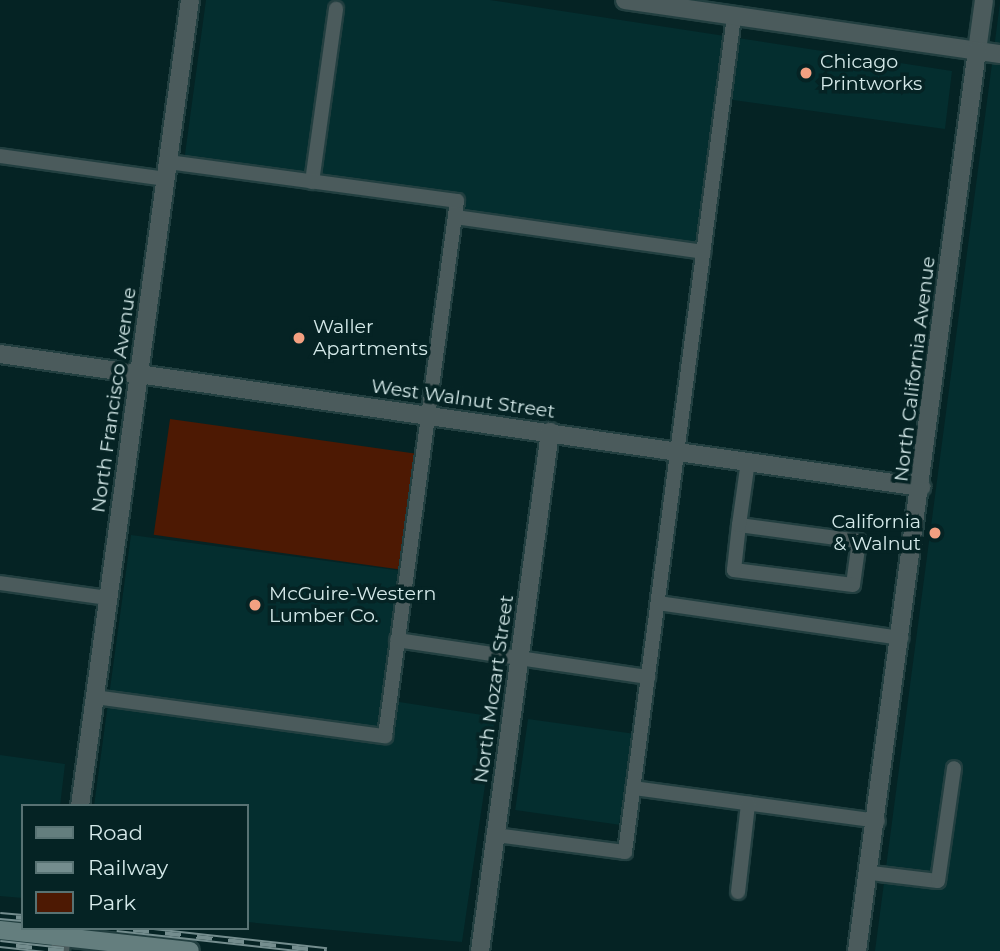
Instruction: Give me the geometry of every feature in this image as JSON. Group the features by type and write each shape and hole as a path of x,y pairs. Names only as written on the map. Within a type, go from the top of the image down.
{"main road":[{"path":"0,930 62,939 190,951"}],"street":[{"name":"North Francisco Avenue","path":"80,804 190,0"},
{"path":"625,0 1000,54"},
{"name":"North California Avenue","path":"858,951 878,821 984,0"},
{"name":"West Walnut Street","path":"0,354 921,486"},
{"name":"North Mozart Street","path":"480,951 550,432"}],"lane":[{"path":"312,182 336,9"},
{"path":"496,835 625,852 734,16"},
{"path":"0,156 312,182 457,201 385,736 95,697"},
{"path":"455,217 704,252"},
{"path":"739,525 859,541 853,586 734,570 739,525 748,461"},
{"path":"0,583 108,598"},
{"path":"658,603 901,638"},
{"path":"397,640 648,677"},
{"path":"871,873 938,881 954,768"},
{"path":"634,788 878,821"},
{"path":"738,892 748,804"}],"shaded area":[{"path":"206,0 490,0 952,71 945,129 726,99 707,249 183,169"},
{"path":"1000,3 1000,951 875,951"},
{"path":"131,535 410,572 393,701 495,717 462,942 248,922 248,804 94,804"},
{"path":"528,719 632,734 619,825 515,810"},
{"path":"0,755 65,764 60,804 21,804 21,898 0,896"}],"green space":[{"path":"170,419 415,453 398,569 154,535"}],"railway":[{"path":"0,916 21,918"},
{"path":"135,930 327,951"},
{"path":"0,944 64,951"}],"place":[{"name":"Chicago Printworks","path":"806,73"},
{"name":"Waller Apartments","path":"299,338"},
{"name":"California & Walnut","path":"935,533"},
{"name":"McGuire-Western Lumber Co.","path":"255,605"}]}
